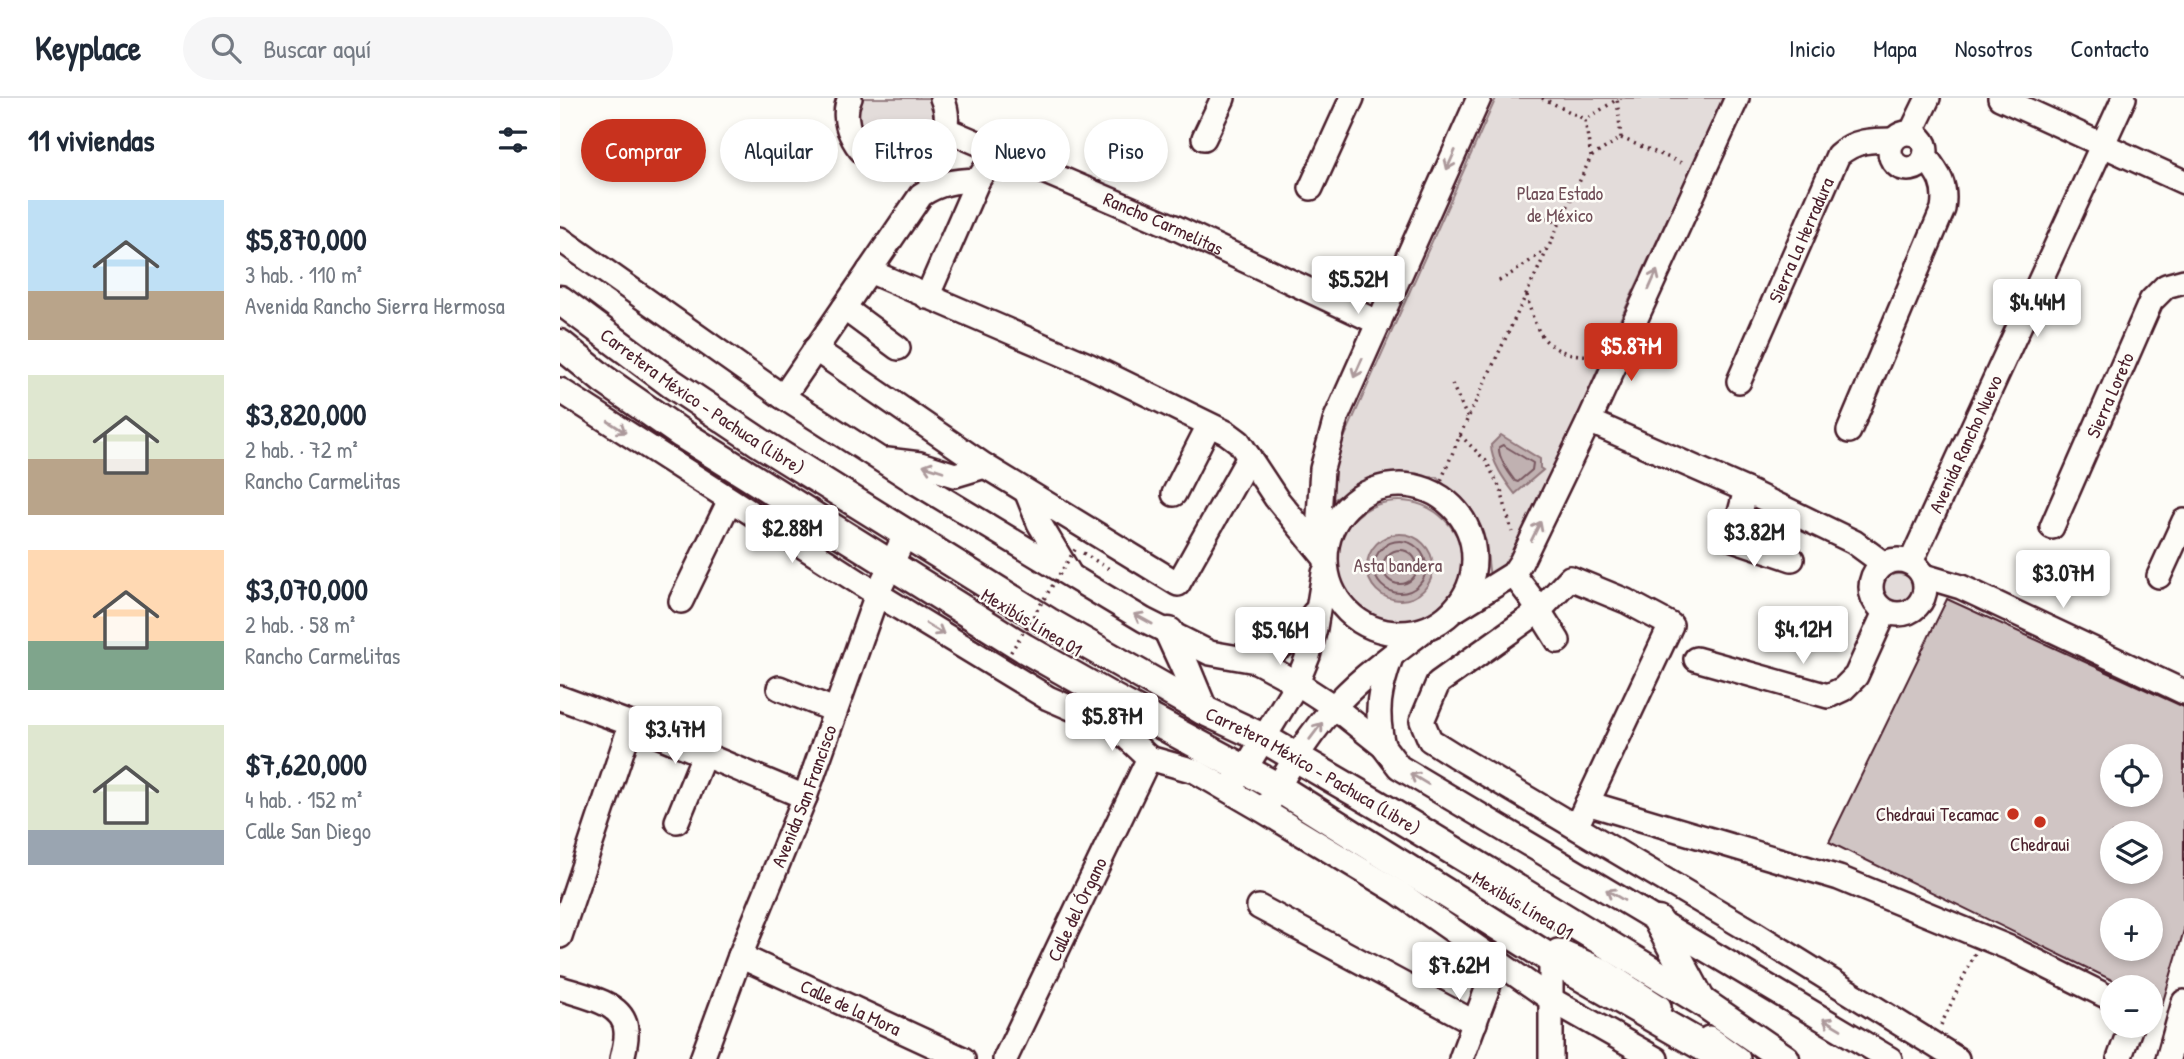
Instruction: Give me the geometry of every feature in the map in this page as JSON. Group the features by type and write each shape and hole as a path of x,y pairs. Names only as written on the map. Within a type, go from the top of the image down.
{"main road":[{"name":"Carretera México - Pachuca (Libre)","path":"560,300 671,383 759,442 1024,648 1109,708 1249,761 1287,772 1413,825 1701,1001 1779,1058"},
{"name":"Carretera México - Pachuca (Libre)","path":"560,344 603,379 682,434 898,548 1048,622 1202,710 1249,761"},
{"path":"1169,632 1202,710"},
{"name":"Carretera México - Pachuca (Libre)","path":"1287,772 1403,881 1550,959 1721,1059"},
{"path":"1658,921 1701,1001"}],"street":[{"path":"850,98 847,103 847,126 852,137"},
{"path":"942,98 946,106 945,119"},
{"path":"1204,138 1223,98"},
{"path":"1311,188 1352,98"},
{"path":"1423,631 1390,634 1359,622 1336,599 1325,558 1319,516 1322,469 1336,418 1479,98"},
{"path":"1264,811 1287,772 1334,707 1423,631 1438,624 1517,568 1589,421 1737,98"},
{"path":"1902,136 1920,137 1925,146 1925,156 1921,164 1913,169 1896,165 1890,148 1902,136 1928,98"},
{"path":"2000,98 2184,181"},
{"name":"Avenida Rancho Nuevo","path":"1917,569 2124,98"},
{"name":"Sierra La Herradura","path":"1739,381 1838,155 1849,146 1867,140 1902,136"},
{"path":"1849,431 1943,209 1946,194 1942,178 1925,156"},
{"path":"783,397 921,195 948,181 971,180"},
{"path":"927,297 977,182"},
{"name":"Rancho Carmelitas","path":"1069,182 1172,226 1379,323"},
{"path":"560,239 783,397 880,459 1071,576 1169,632 1210,653 1256,661 1297,683 1334,707 1383,746 1399,767 1890,1059"},
{"path":"869,271 1088,365 1239,442 1276,498 1325,558"},
{"name":"Sierra Loreto","path":"2052,527 2151,301 2166,286 2184,281"},
{"path":"844,308 898,348"},
{"name":"Mexibús Línea 01","path":"560,314 615,358 898,548"},
{"name":"Mexibús Línea 01","path":"560,332 615,376 898,548 1070,649 1108,663 1249,761"},
{"path":"815,349 985,466 1178,584 1249,457"},
{"path":"560,390 877,594 1048,698 1071,708 1109,708 1149,758 1195,771 1249,761 1297,683 1308,656 1320,605 1325,558 1335,521 1354,499 1380,487 1409,485 1436,494 1457,511 1470,534 1474,561 1469,587 1455,610"},
{"path":"1589,421 1746,490 1854,542 1884,564"},
{"path":"1174,494 1209,425"},
{"path":"880,459 920,464 955,475 985,466"},
{"path":"1746,490 1733,538 1792,559"},
{"path":"1027,493 1039,523 1071,576"},
{"path":"681,600 730,500"},
{"path":"2159,576 2184,521"},
{"name":"Avenida San Francisco","path":"702,1059 740,956 805,797 877,594 898,548"},
{"path":"1917,569 1926,590 1922,603 1912,612 1898,615 1885,612 1876,605 1871,594 1871,582 1875,572 1884,564 1897,559 2184,692"},
{"path":"1517,568 1558,641"},
{"path":"1576,827 1671,625 1626,601 1570,578 1539,611 1438,683 1422,721 1430,740 1533,802 1751,930 1957,1059"},
{"path":"1256,661 1281,649 1298,635 1320,605"},
{"path":"1696,659 1828,696 1843,689 1856,676 1885,612"},
{"path":"1383,746 1377,722 1379,692 1392,655"},
{"path":"779,688 834,710"},
{"path":"560,698 631,724 805,797"},
{"path":"560,936 631,724"},
{"path":"677,821 704,755"},
{"name":"Calle del Órgano","path":"1005,1059 1149,758"},
{"path":"1249,761 1264,811 1403,881 1498,960 1552,1000 1633,1053 1656,1059"},
{"name":"Mexibús Línea 01","path":"1287,772 1779,1058"},
{"name":"Mexibús Línea 01","path":"1287,772 1336,810 1539,943 1600,969 1724,1047 1738,1059"},
{"path":"1514,836 1533,802"},
{"path":"1587,803 1839,878 1982,936 2100,993"},
{"path":"1259,907 1475,1023"},
{"name":"Calle de la Mora","path":"740,956 963,1059"},
{"path":"1550,959 1551,1059"},
{"path":"1461,1059 1498,960"},
{"path":"560,988 613,1007 623,1017 626,1031 622,1059"},
{"path":"2168,1059 2184,1002"},
{"path":"2119,1059 2127,1038"}],"path":[{"path":"1542,98 1585,120"},
{"path":"1585,120 1617,99 1621,138"},
{"path":"1585,120 1591,157"},
{"path":"1621,138 1702,171"},
{"path":"1436,494 1460,435 1591,157 1621,138"},
{"path":"1534,212 1559,223"},
{"path":"1499,281 1548,247"},
{"path":"1527,293 1530,311 1537,327 1545,340 1560,352 1581,356 1620,354"},
{"path":"1452,384 1468,418"},
{"path":"1460,435 1486,461 1501,490 1517,568"},
{"path":"1007,659 1076,548 1111,570 1122,551"},
{"path":"1932,1045 1982,936"}],"green space":[{"path":"863,98 930,98 936,115 936,119 858,119"},
{"name":"Plaza Estado de México","path":"1496,98 1724,98 1605,352 1531,527 1505,565 1490,580 1486,541 1469,511 1437,477 1371,480 1331,501 1337,454"},
{"name":"Asta bandera","path":"1399,501 1424,506 1445,520 1459,541 1464,566 1459,591 1445,612 1424,626 1399,631 1374,626 1353,612 1339,591 1334,566 1339,541 1353,520 1374,506"},
{"path":"1898,574 1911,580 1917,593 1911,606 1898,612 1885,606 1879,593 1885,580"}],"water":[{"path":"1501,435 1540,459 1540,468 1543,470 1515,494 1493,458 1491,445"},
{"path":"1400,534 1423,544 1433,567 1423,590 1400,600 1377,590 1367,567 1377,544"}],"building":[{"name":"Chedraui Tecamac","path":"1947,599 2184,707 2184,930 2163,1002 2163,975 2101,975 1829,842"}],"place":[{"name":"Chedraui Tecamac","path":"2013,814"},
{"name":"Chedraui","path":"2040,822"}]}
